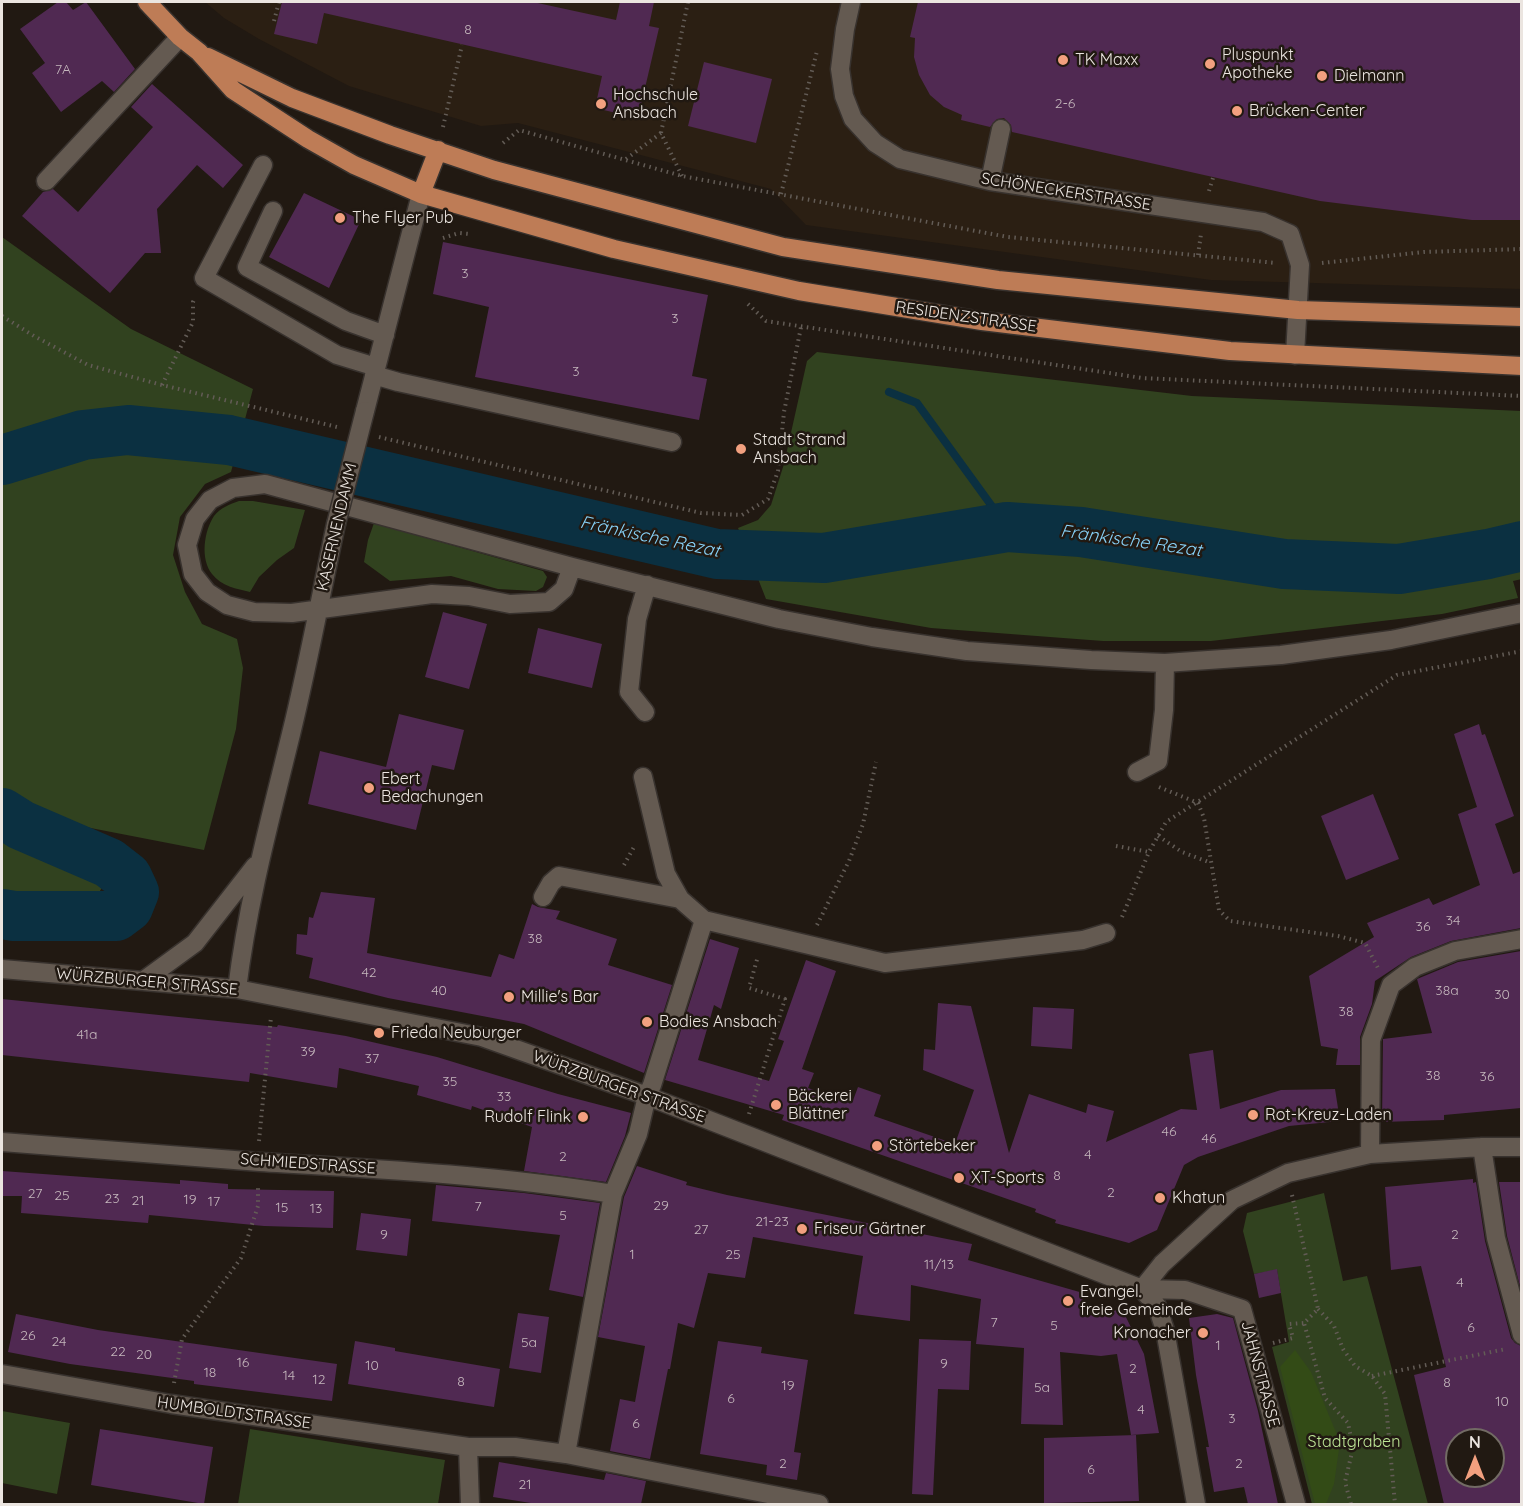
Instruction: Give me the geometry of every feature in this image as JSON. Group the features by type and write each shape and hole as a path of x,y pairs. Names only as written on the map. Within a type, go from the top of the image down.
{"main road":[{"path":"147,2 180,37 199,52 292,98 390,135 514,177 783,247 998,280 1298,310 1521,317"},
{"name":"RESIDENZSTRASSE","path":"199,52 233,90 308,139 354,165 421,194 614,249 799,291 982,321 1230,351 1521,366"},
{"path":"421,194 438,150"}],"street":[{"name":"SCHÖNECKERSTRASSE","path":"851,2 840,69 844,96 853,119 875,143 900,159 990,182 1263,222 1290,234 1300,265 1295,355"},
{"path":"46,180 180,37"},
{"path":"990,182 1001,129"},
{"path":"263,165 204,278 337,355 409,385 672,442"},
{"name":"KASERNENDAMM","path":"237,989 258,862 292,732 336,524 421,194"},
{"path":"273,212 247,267 346,321 385,334"},
{"path":"572,567 564,590 549,602 510,604 470,596 432,594 292,613 254,612 226,605 207,592 193,574 187,546 195,519 210,500 233,488 265,484 572,567 779,619 884,639 967,651 1165,663 1281,655 1390,640 1521,613"},
{"path":"645,712 629,692 637,619 647,585"},
{"path":"1137,772 1158,761 1164,710 1165,663"},
{"path":"643,777 666,874 680,899 704,920 885,963 1083,940 1107,933"},
{"name":"KASERNENDAMM","path":"143,981 195,943 258,862"},
{"path":"543,897 551,883 559,876 680,899"},
{"path":"566,1455 613,1194 638,1134 647,1096 676,1014 704,920"},
{"path":"1370,1154 1371,1040 1391,985 1415,967 1455,951 1521,939"},
{"name":"WÜRZBURGER STRASSE","path":"2,969 237,989 482,1037 647,1096 1142,1289"},
{"name":"SCHMIEDSTRASSE","path":"2,1142 258,1162 446,1173 561,1185 613,1194"},
{"path":"1482,1147 1496,1238 1516,1342"},
{"path":"1196,1504 1165,1330 1157,1306 1142,1289 1162,1264 1232,1200 1288,1173 1370,1154 1482,1147 1521,1147"},
{"name":"JAHNSTRASSE","path":"1142,1289 1185,1290 1242,1309 1296,1504"},
{"name":"HUMBOLDTSTRASSE","path":"2,1374 171,1404 468,1447 514,1447 566,1455 819,1504"},
{"path":"468,1447 470,1504"}],"path":[{"path":"274,21 279,2"},
{"path":"682,176 661,133 688,2"},
{"path":"442,127 462,45"},
{"path":"781,194 818,46"},
{"path":"503,143 519,130 682,176 1008,237 1300,265 1424,252 1521,249"},
{"path":"626,159 661,133"},
{"path":"1209,190 1213,178"},
{"path":"1198,255 1202,225"},
{"path":"2,316 88,365 162,386 334,426"},
{"path":"162,386 193,322"},
{"path":"801,327 1142,378 1521,396"},
{"path":"1107,933 1122,917 1149,852 1166,822 1397,675 1521,651"},
{"path":"807,945 853,852 863,824 876,762"},
{"path":"1154,786 1198,803 1204,818 1219,910 1230,921 1338,936 1365,943 1383,978 1391,985"},
{"path":"1158,836 1182,852 1211,863"},
{"path":"1116,846 1149,852"},
{"path":"747,1120 785,999 749,988 764,934"},
{"path":"259,1123 273,995"},
{"path":"171,1404 182,1339 241,1258 258,1206 258,1162"},
{"path":"1293,1202 1318,1309 1334,1326 1354,1366 1372,1376 1385,1394 1395,1504"},
{"path":"1293,1338 1289,1324 1304,1323 1318,1309"},
{"path":"1304,1323 1325,1398 1348,1423 1353,1448 1346,1482 1351,1504"},
{"path":"1372,1376 1516,1342"}],"shaded area":[{"name":"Brücken-Center","path":"205,2 1521,2 1521,289 1211,280 806,225 771,189 518,123 481,126 349,86 259,39 224,18"}],"green space":[{"path":"2,237 131,329 253,389 231,472 205,484 180,517 173,555 185,592 202,624 237,639 243,668 236,729 204,850 70,824 2,790"},
{"path":"817,352 1192,396 1521,411 1522,579 1513,581 1518,598 1442,614 1211,641 1103,641 931,628 766,599 738,528 758,520 771,505 784,464 807,361"},
{"path":"239,501 253,501 305,510 294,548 259,577 250,592 229,586 216,578 208,568 205,553 206,537 214,516 222,509"},
{"path":"374,523 543,571 547,577 543,587 536,591 498,589 451,576 390,581 364,562"},
{"path":"2,829 93,873 103,886 95,899 80,898 24,906 2,899"},
{"name":"Stadtgraben","path":"1324,1193 1343,1281 1367,1276 1428,1504 1312,1504 1272,1347 1289,1342 1277,1270 1254,1274 1243,1231 1247,1213"},
{"path":"1295,1350 1311,1372 1340,1442 1334,1484 1326,1504 1315,1504 1280,1367"},
{"path":"2,1411 70,1423 57,1494 2,1483"},
{"path":"250,1429 445,1460 438,1504 238,1504"}],"building":[{"path":"58,2 66,2 73,10 86,2 135,69 114,92 102,81 61,112 32,73 45,63 20,29"},
{"path":"282,2 533,2 616,20 620,2 654,2 649,26 659,28 638,118 595,108 602,76 324,13 317,44 274,34"},
{"name":"Brücken-Center","path":"918,2 1521,2 1521,220 1472,220 1320,201 1012,132 1011,125 1004,118 997,119 990,127 961,120 962,115 944,107 930,95 919,75 914,57 915,38 910,37"},
{"path":"704,62 772,79 756,143 688,126"},
{"path":"152,84 243,165 223,188 197,165 157,209 161,253 145,253 110,293 22,216 43,192 53,189 78,212 153,127 131,107"},
{"path":"304,193 361,220 329,288 269,257"},
{"path":"443,242 708,295 692,376 707,379 699,420 475,377 489,307 433,294"},
{"path":"443,612 487,624 469,689 425,677"},
{"path":"538,628 602,644 592,688 528,673"},
{"name":"Ebert Bedachungen","path":"399,714 464,730 454,770 432,765 416,830 308,804 320,751 386,767"},
{"path":"1479,724 1482,735 1485,734 1514,816 1495,824 1513,874 1521,871 1521,928 1451,941 1411,957 1375,981 1372,1004 1360,1037 1360,1065 1336,1065 1338,1049 1321,1046 1309,976 1374,937 1367,923 1429,898 1433,905 1480,885 1458,814 1477,807 1454,734"},
{"path":"1373,794 1399,859 1346,880 1321,816"},
{"path":"321,892 375,898 367,953 491,977 499,954 514,959 532,904 560,911 556,919 617,939 608,965 672,985 644,1073 524,1024 388,998 309,978 313,958 296,954 297,934 307,935 309,917 313,918"},
{"path":"710,939 739,948 721,1009 714,1005 698,1060 769,1081 784,1041 778,1039 806,960 836,971 802,1069 814,1073 808,1088 852,1103 858,1087 881,1095 874,1116 955,1144 974,1090 923,1070 924,1049 935,1050 938,1003 971,1006 1009,1153 1029,1094 1086,1113 1088,1104 1114,1111 1106,1142 1181,1109 1197,1110 1189,1054 1213,1050 1220,1109 1281,1090 1335,1089 1340,1121 1289,1126 1198,1157 1184,1165 1157,1230 1129,1243 1055,1223 1056,1220 1035,1212 1036,1209 782,1120 784,1115 665,1080"},
{"path":"1521,951 1521,1108 1444,1115 1444,1120 1382,1122 1383,1039 1432,1033 1417,979 1458,962"},
{"path":"2,999 277,1027 278,1025 346,1036 437,1057 558,1094 631,1113 625,1136 606,1182 524,1171 532,1127 472,1106 471,1110 417,1095 419,1086 339,1068 337,1088 250,1073 249,1082 2,1055"},
{"path":"1033,1007 1074,1009 1072,1049 1031,1046"},
{"path":"637,1166 687,1182 686,1185 727,1195 972,1244 968,1260 1083,1293 1082,1317 1122,1309 1144,1354 1159,1433 1131,1435 1117,1354 1101,1356 1060,1352 1063,1425 1021,1424 1024,1348 976,1344 981,1299 911,1285 910,1321 854,1314 863,1256 753,1237 745,1278 708,1273 694,1328 678,1323 650,1459 610,1451 620,1399 635,1402 645,1346 598,1337 624,1197"},
{"path":"2,1171 180,1184 180,1180 228,1184 228,1189 334,1191 333,1228 264,1226 149,1215 148,1223 21,1213 22,1196 2,1196"},
{"path":"1473,1179 1473,1183 1476,1182 1485,1241 1511,1338 1521,1346 1521,1504 1444,1504 1414,1375 1446,1367 1421,1266 1391,1270 1385,1187"},
{"path":"1499,1182 1521,1182 1521,1290 1507,1236"},
{"path":"436,1185 600,1203 583,1297 549,1290 560,1235 432,1221"},
{"path":"361,1213 411,1219 407,1256 356,1250"},
{"path":"1277,1269 1281,1293 1259,1298 1254,1274"},
{"path":"518,1313 549,1317 541,1373 509,1368"},
{"path":"16,1314 98,1330 337,1364 332,1401 194,1384 194,1381 70,1364 8,1352"},
{"path":"1217,1314 1233,1318 1258,1411 1278,1504 1248,1504 1244,1487 1214,1492 1189,1318"},
{"path":"919,1339 971,1341 969,1390 938,1389 933,1495 912,1494"},
{"path":"355,1341 395,1348 395,1351 500,1369 494,1407 348,1384"},
{"path":"718,1341 762,1347 761,1353 808,1360 794,1452 801,1453 797,1480 766,1475 767,1465 700,1454"},
{"path":"100,1429 213,1447 204,1504 91,1485"},
{"path":"1136,1435 1139,1501 1044,1503 1044,1438"},
{"path":"499,1462 604,1480 606,1473 646,1481 641,1504 537,1504 493,1497"}],"waterway":[{"path":"889,392 917,403 1007,527"},
{"name":"Fränkische Rezat","path":"2,460 83,435 128,430 229,440 717,554 824,558 1007,527 1081,532 1284,564 1399,569 1522,546"},
{"name":"Fränkische Rezat","path":"2,813 21,825 109,863 127,877 134,892 128,907 116,916 2,914"}],"place":[{"name":"TK Maxx","path":"1063,60"},
{"name":"Pluspunkt Apotheke","path":"1210,64"},
{"name":"Dielmann","path":"1322,76"},
{"name":"Hochschule Ansbach","path":"601,104"},
{"name":"Brücken-Center","path":"1237,111"},
{"name":"The Flyer Pub","path":"340,218"},
{"name":"Stadt Strand Ansbach","path":"741,449"},
{"name":"Ebert Bedachungen","path":"369,788"},
{"name":"Millie's Bar","path":"509,997"},
{"name":"Bodies Ansbach","path":"647,1022"},
{"name":"Frieda Neuburger","path":"379,1033"},
{"name":"Bäckerei Blättner","path":"776,1105"},
{"name":"Rot-Kreuz-Laden","path":"1253,1115"},
{"name":"Rudolf Flink","path":"583,1117"},
{"name":"Störtebeker","path":"877,1146"},
{"name":"XT-Sports","path":"959,1178"},
{"name":"Khatun","path":"1160,1198"},
{"name":"Friseur Gärtner","path":"802,1229"},
{"name":"Evangel. freie Gemeinde","path":"1068,1301"},
{"name":"Kronacher","path":"1203,1333"}]}
